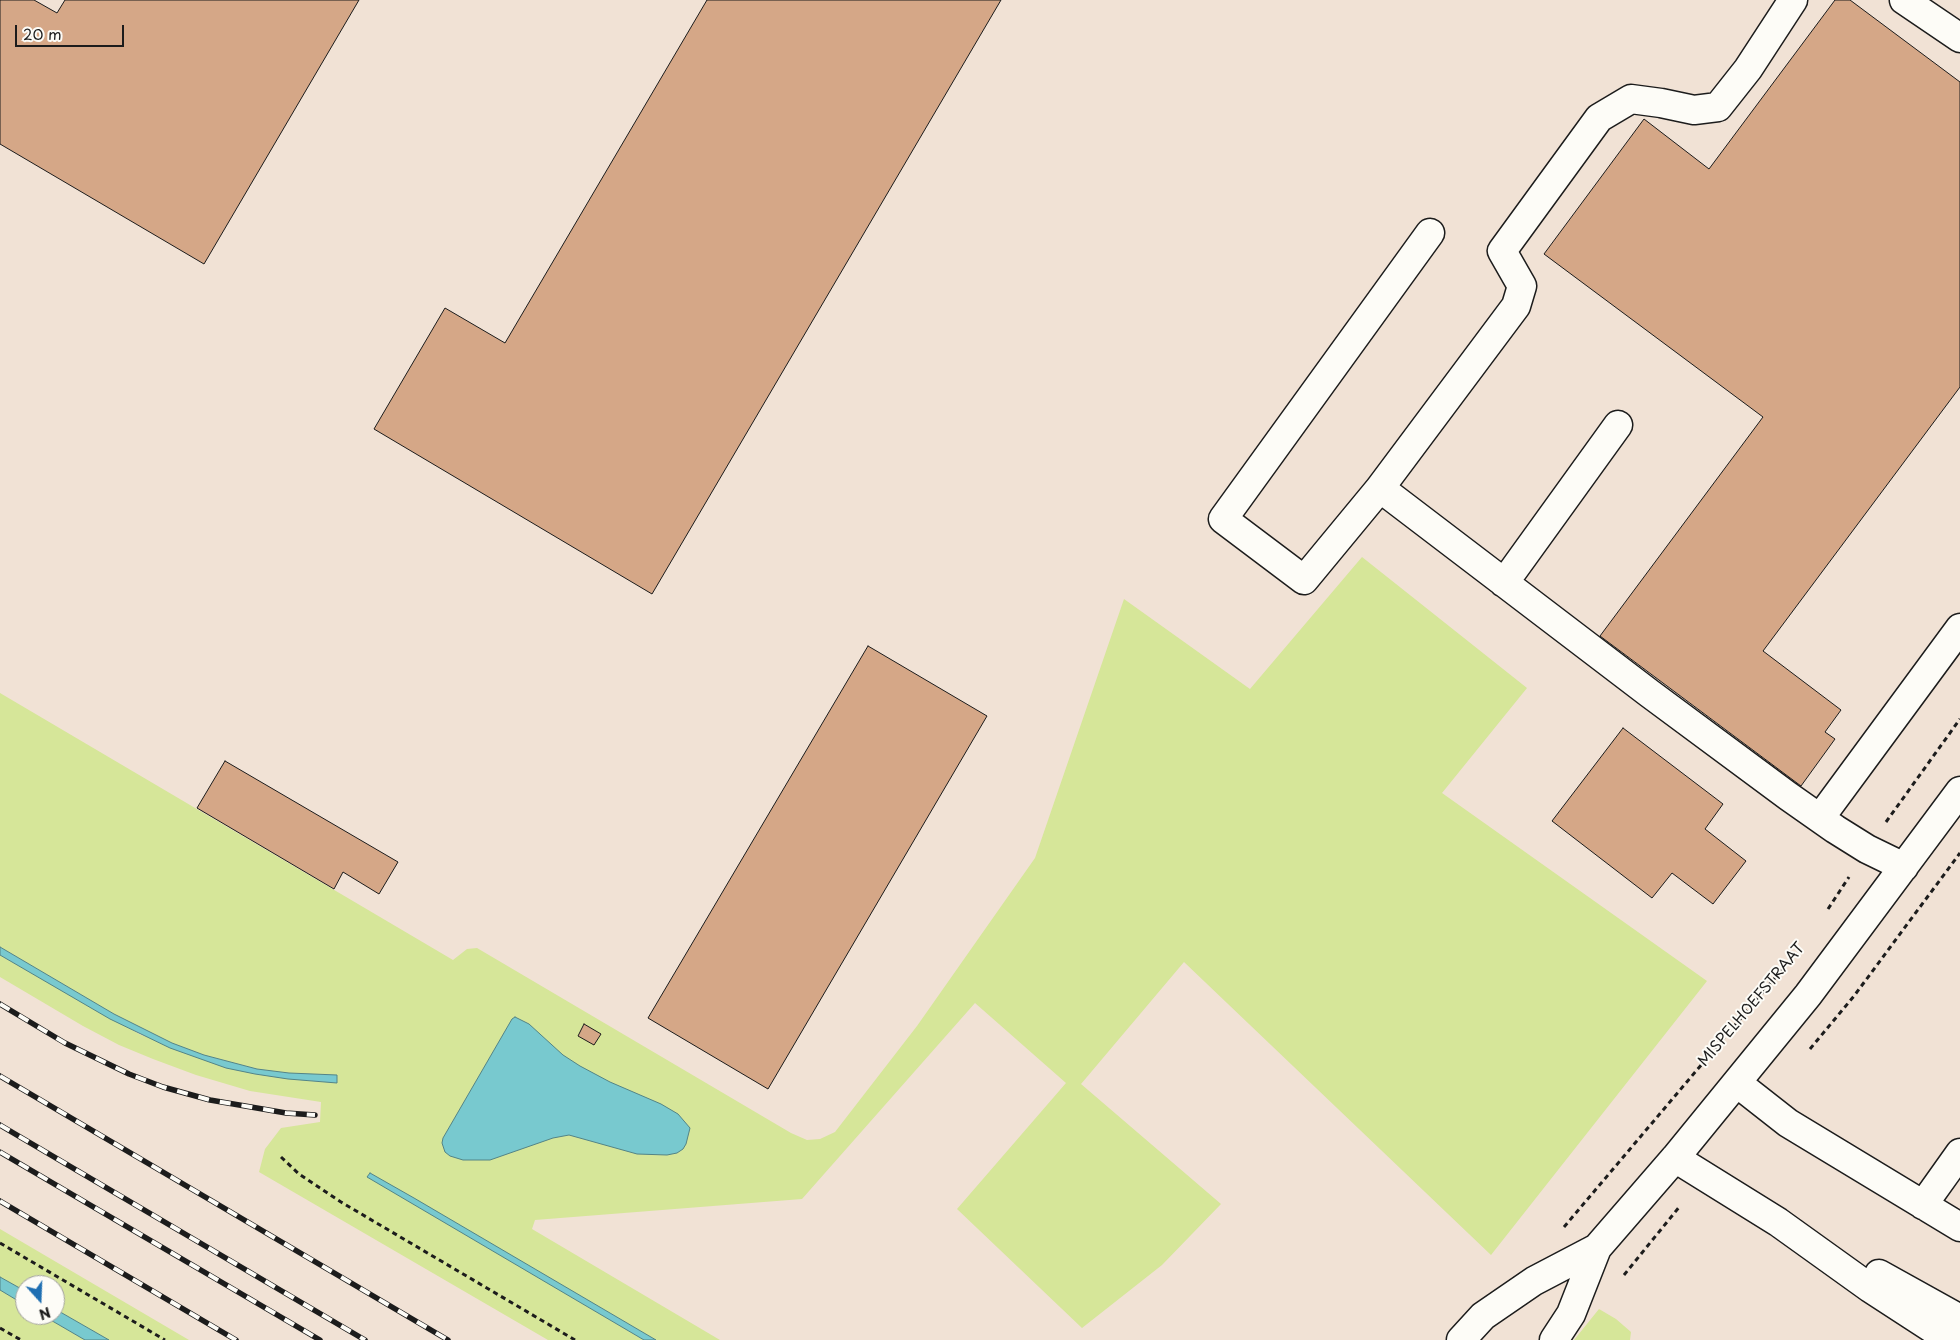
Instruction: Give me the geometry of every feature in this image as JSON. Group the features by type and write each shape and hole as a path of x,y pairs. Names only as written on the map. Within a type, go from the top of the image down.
{"street":[{"path":"1430,233 1223,519 1304,580 1380,488 1516,306 1522,286 1502,251 1599,118 1631,99 1694,110 1718,107 1748,69 1792,0"},
{"path":"1904,0 1960,38"},
{"path":"1504,583 1618,425"},
{"path":"1380,488 1649,693 1820,818 1867,849 1904,867"},
{"path":"1820,818 1960,628"},
{"path":"1554,1340 1571,1314 1598,1248 1675,1158 1814,987 1960,791"},
{"path":"1737,1083 1788,1123 1960,1227"},
{"path":"1923,1204 1960,1153"},
{"path":"1675,1158 1778,1222 1870,1288 1950,1340"},
{"path":"1778,1222 1862,1264 1960,1319"},
{"path":"1461,1340 1483,1316 1534,1281 1598,1248"}],"path":[{"path":"1825,914 1867,849 1960,719"},
{"name":"MISPELHOEFSTRAAT","path":"1559,1232 1790,961"},
{"path":"281,1157 298,1174 341,1202 575,1340"},
{"path":"0,1243 165,1340"},
{"path":"0,1328 21,1340"}],"shaded area":[{"path":"0,0 1960,0 1960,1340 37,1340 0,1319"}],"green space":[{"path":"1362,557 1527,688 1442,793 1707,981 1491,1255 1184,962 1081,1084 1221,1204 1162,1265 1082,1328 957,1209 1066,1083 975,1003 802,1199 535,1220 532,1229 720,1340 656,1340 370,1173 368,1177 644,1340 548,1340 259,1172 265,1149 281,1128 320,1122 321,1102 250,1091 196,1075 153,1059 119,1045 83,1026 0,977 0,955 141,1035 255,1074 321,1082 337,1082 336,1076 257,1069 204,1055 172,1043 114,1014 0,947 0,693 453,960 467,949 477,948 791,1133 807,1140 820,1139 835,1132 917,1026 1035,858 1124,599 1250,689"},
{"path":"0,1229 189,1340 109,1340 65,1315 65,1275 15,1275 15,1285 0,1277"},
{"path":"0,1290 15,1299 15,1325 59,1325 85,1340 0,1340"},
{"path":"1599,1309 1616,1319 1631,1332 1630,1340 1574,1340"}],"water":[{"path":"0,947 114,1014 172,1043 204,1055 257,1069 289,1073 337,1075 337,1083 288,1079 226,1068 170,1048 110,1019 0,955"},
{"path":"515,1017 529,1024 563,1055 580,1066 610,1082 661,1104 678,1114 690,1128 683,1149 677,1153 667,1155 637,1154 569,1135 553,1138 490,1160 463,1160 450,1156 445,1152 442,1143 443,1138 512,1019"},
{"path":"370,1173 656,1340 644,1340 367,1177"},
{"path":"0,1277 15,1285 15,1299 0,1290"},
{"path":"65,1315 109,1340 85,1340 59,1325 65,1325"}],"building":[{"path":"0,0 34,0 57,13 65,0 359,0 204,264 0,144"},
{"path":"707,0 1001,0 652,594 374,429 445,308 505,343"},
{"path":"1835,0 1850,0 1960,82 1960,387 1763,651 1841,710 1825,732 1835,739 1801,786 1600,636 1763,417 1544,254 1644,119 1709,169"},
{"path":"868,646 987,716 768,1089 648,1018"},
{"path":"1623,728 1723,804 1705,829 1746,861 1713,904 1672,873 1652,898 1552,821"},
{"path":"225,761 398,862 379,894 343,872 334,889 197,808"},
{"path":"584,1024 601,1034 594,1045 578,1036"}],"railway":[{"path":"0,1004 65,1043 129,1074 163,1087 210,1100 286,1113 315,1115"},
{"path":"0,1076 448,1340"},
{"path":"0,1125 365,1340"},
{"path":"0,1152 320,1340"},
{"path":"0,1201 236,1340"}]}
